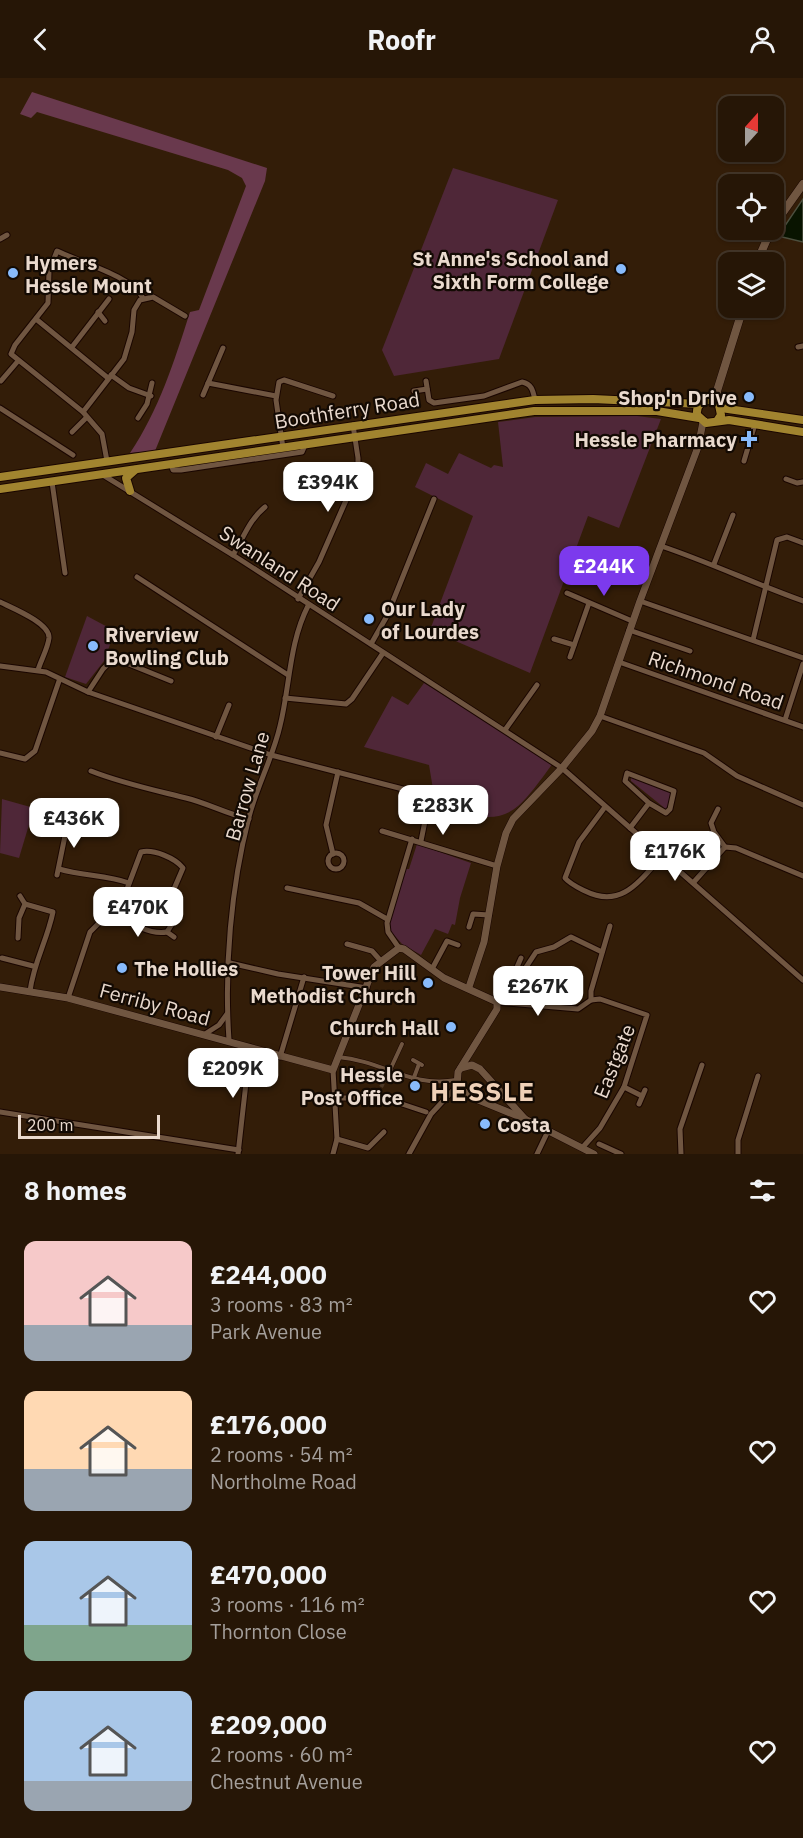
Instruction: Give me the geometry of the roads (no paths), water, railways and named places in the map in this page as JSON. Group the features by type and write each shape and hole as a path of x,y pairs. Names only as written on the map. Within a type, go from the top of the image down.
{"main road":[{"path":"784,211 803,184"},
{"path":"740,318 717,391 716,403 721,415 707,421 697,411 700,404 716,403 803,420"},
{"name":"Boothferry Road","path":"0,477 535,400 593,399 700,404"},
{"name":"Boothferry Road","path":"0,489 534,411 657,411 707,421 729,420 803,432"},
{"path":"130,491 126,478 135,469"}],"street":[{"path":"0,239 7,235"},
{"path":"107,461 103,437 85,415 13,358 12,350 50,298 49,271 57,251 98,267 138,290 143,298"},
{"path":"72,432 124,359 132,332 134,310 143,298 153,297 185,316"},
{"path":"72,347 109,298"},
{"path":"98,312 105,321"},
{"path":"36,319 110,377 129,388 149,395"},
{"path":"202,395 223,348"},
{"path":"2,381 18,361"},
{"path":"283,448 276,396 278,383 284,380 333,396"},
{"path":"426,381 429,400 434,403 484,396 522,382 528,383 533,389 535,400"},
{"path":"138,418 147,404 152,383"},
{"path":"208,383 276,396"},
{"path":"414,391 427,389"},
{"path":"0,408 73,455"},
{"path":"468,987 484,942 497,866 513,819 562,768 592,731 600,716 632,621 707,421"},
{"path":"744,461 755,424"},
{"path":"298,599 320,562 358,473 353,425"},
{"name":"Boothferry Road","path":"171,464 173,470 181,470 269,459 302,452 305,445"},
{"name":"Swanland Road","path":"102,474 562,768 803,980"},
{"path":"786,479 796,483 803,482"},
{"path":"52,482 65,573"},
{"path":"371,644 391,608 434,499"},
{"path":"232,555 245,536 248,524 265,507"},
{"path":"714,564 733,515"},
{"path":"753,640 777,540 787,537 803,543"},
{"path":"661,546 714,564 764,587 803,601"},
{"path":"137,577 288,675"},
{"path":"567,593 632,621"},
{"path":"640,601 803,658"},
{"path":"0,602 41,624 48,631 49,638 38,670"},
{"path":"570,657 590,603"},
{"name":"Barrow Lane","path":"229,1040 227,1014 234,908 249,819 271,755 300,622 308,606"},
{"path":"629,630 690,651"},
{"path":"554,639 574,645"},
{"path":"285,698 346,704 352,699 383,652"},
{"path":"88,692 103,669 114,658 171,681"},
{"name":"Richmond Road","path":"619,662 803,727"},
{"path":"785,720 803,664"},
{"path":"0,666 38,670 88,692 271,755 430,796 421,842"},
{"path":"0,753 25,759 34,751 59,681"},
{"path":"505,730 537,685"},
{"path":"216,737 229,705"},
{"path":"600,716 704,753 737,776 803,805"},
{"path":"91,771 151,791 188,798 223,813 249,819"},
{"path":"333,854 326,825 338,772"},
{"path":"627,773 674,791 670,809 666,813 649,803 625,781 627,773"},
{"path":"630,828 649,803"},
{"path":"605,807 571,856 565,878 569,883 600,898 631,891 662,856"},
{"path":"718,809 711,823 724,847"},
{"path":"96,833 80,825 66,831 58,872 83,876 104,875 129,883"},
{"path":"382,831 497,866"},
{"path":"412,839 387,919 388,932 399,948 444,978 499,1001 578,1009 591,1000 591,991 610,926"},
{"path":"724,847 736,848 803,876"},
{"path":"693,883 724,847"},
{"path":"68,998 90,932 99,923 118,912 141,852 151,852 178,861 183,868 174,889"},
{"path":"287,888 359,903 387,919"},
{"path":"20,896 25,904 54,909 46,938 33,966 30,992"},
{"path":"18,938 19,918 25,904"},
{"path":"118,912 128,922 157,934 167,932 172,924"},
{"path":"469,927 473,914 489,915"},
{"path":"167,932 174,937"},
{"path":"518,983 536,952 554,947 563,939 576,938 602,952"},
{"path":"432,969 447,941 458,945"},
{"path":"347,945 372,951 380,960"},
{"path":"333,1154 336,1138 336,1098 333,1070 337,1056 374,967 380,960 399,948"},
{"path":"2,958 33,966"},
{"path":"409,1154 431,1114 457,1083 459,1069 469,1062 521,958"},
{"path":"230,963 367,988"},
{"path":"280,1057 304,977"},
{"name":"Ferriby Road","path":"0,987 68,998 333,1070"},
{"name":"Eastgate","path":"574,1154 600,1128 624,1087 647,1015 609,1001 591,1000"},
{"path":"205,1034 219,1025 227,1014"},
{"path":"390,1070 402,1044"},
{"path":"0,1112 238,1152 250,1047"},
{"path":"337,1056 358,1059 413,1080 457,1083 471,1097 525,1119 594,1154"},
{"path":"413,1060 421,1064 413,1080"},
{"path":"469,1062 480,1069 508,1097 525,1119"},
{"path":"681,1154 680,1129 702,1065"},
{"path":"738,1154 738,1140 758,1076"},
{"path":"624,1087 644,1093 639,1104"},
{"path":"498,1108 508,1097"},
{"path":"336,1098 384,1098 426,1112"},
{"path":"537,1154 548,1131"},
{"path":"336,1138 368,1148 384,1132"},
{"path":"599,1144 621,1154"}],"tunnel":[{"path":"381,1087 391,1070"}],"place":[{"name":"St Anne's School and Sixth Form College","path":"621,269"},
{"name":"Hymers Hessle Mount","path":"13,273"},
{"name":"Shop'n Drive","path":"749,397"},
{"name":"Hessle Pharmacy","path":"749,439"},
{"name":"Our Lady of Lourdes","path":"369,619"},
{"name":"Riverview Bowling Club","path":"93,646"},
{"name":"The Hollies","path":"122,968"},
{"name":"Tower Hill Methodist Church","path":"428,983"},
{"name":"Church Hall","path":"451,1027"},
{"name":"Hessle Post Office","path":"415,1086"},
{"name":"Costa","path":"485,1124"}],"district":[{"name":"HESSLE","path":"483,1091"}]}
